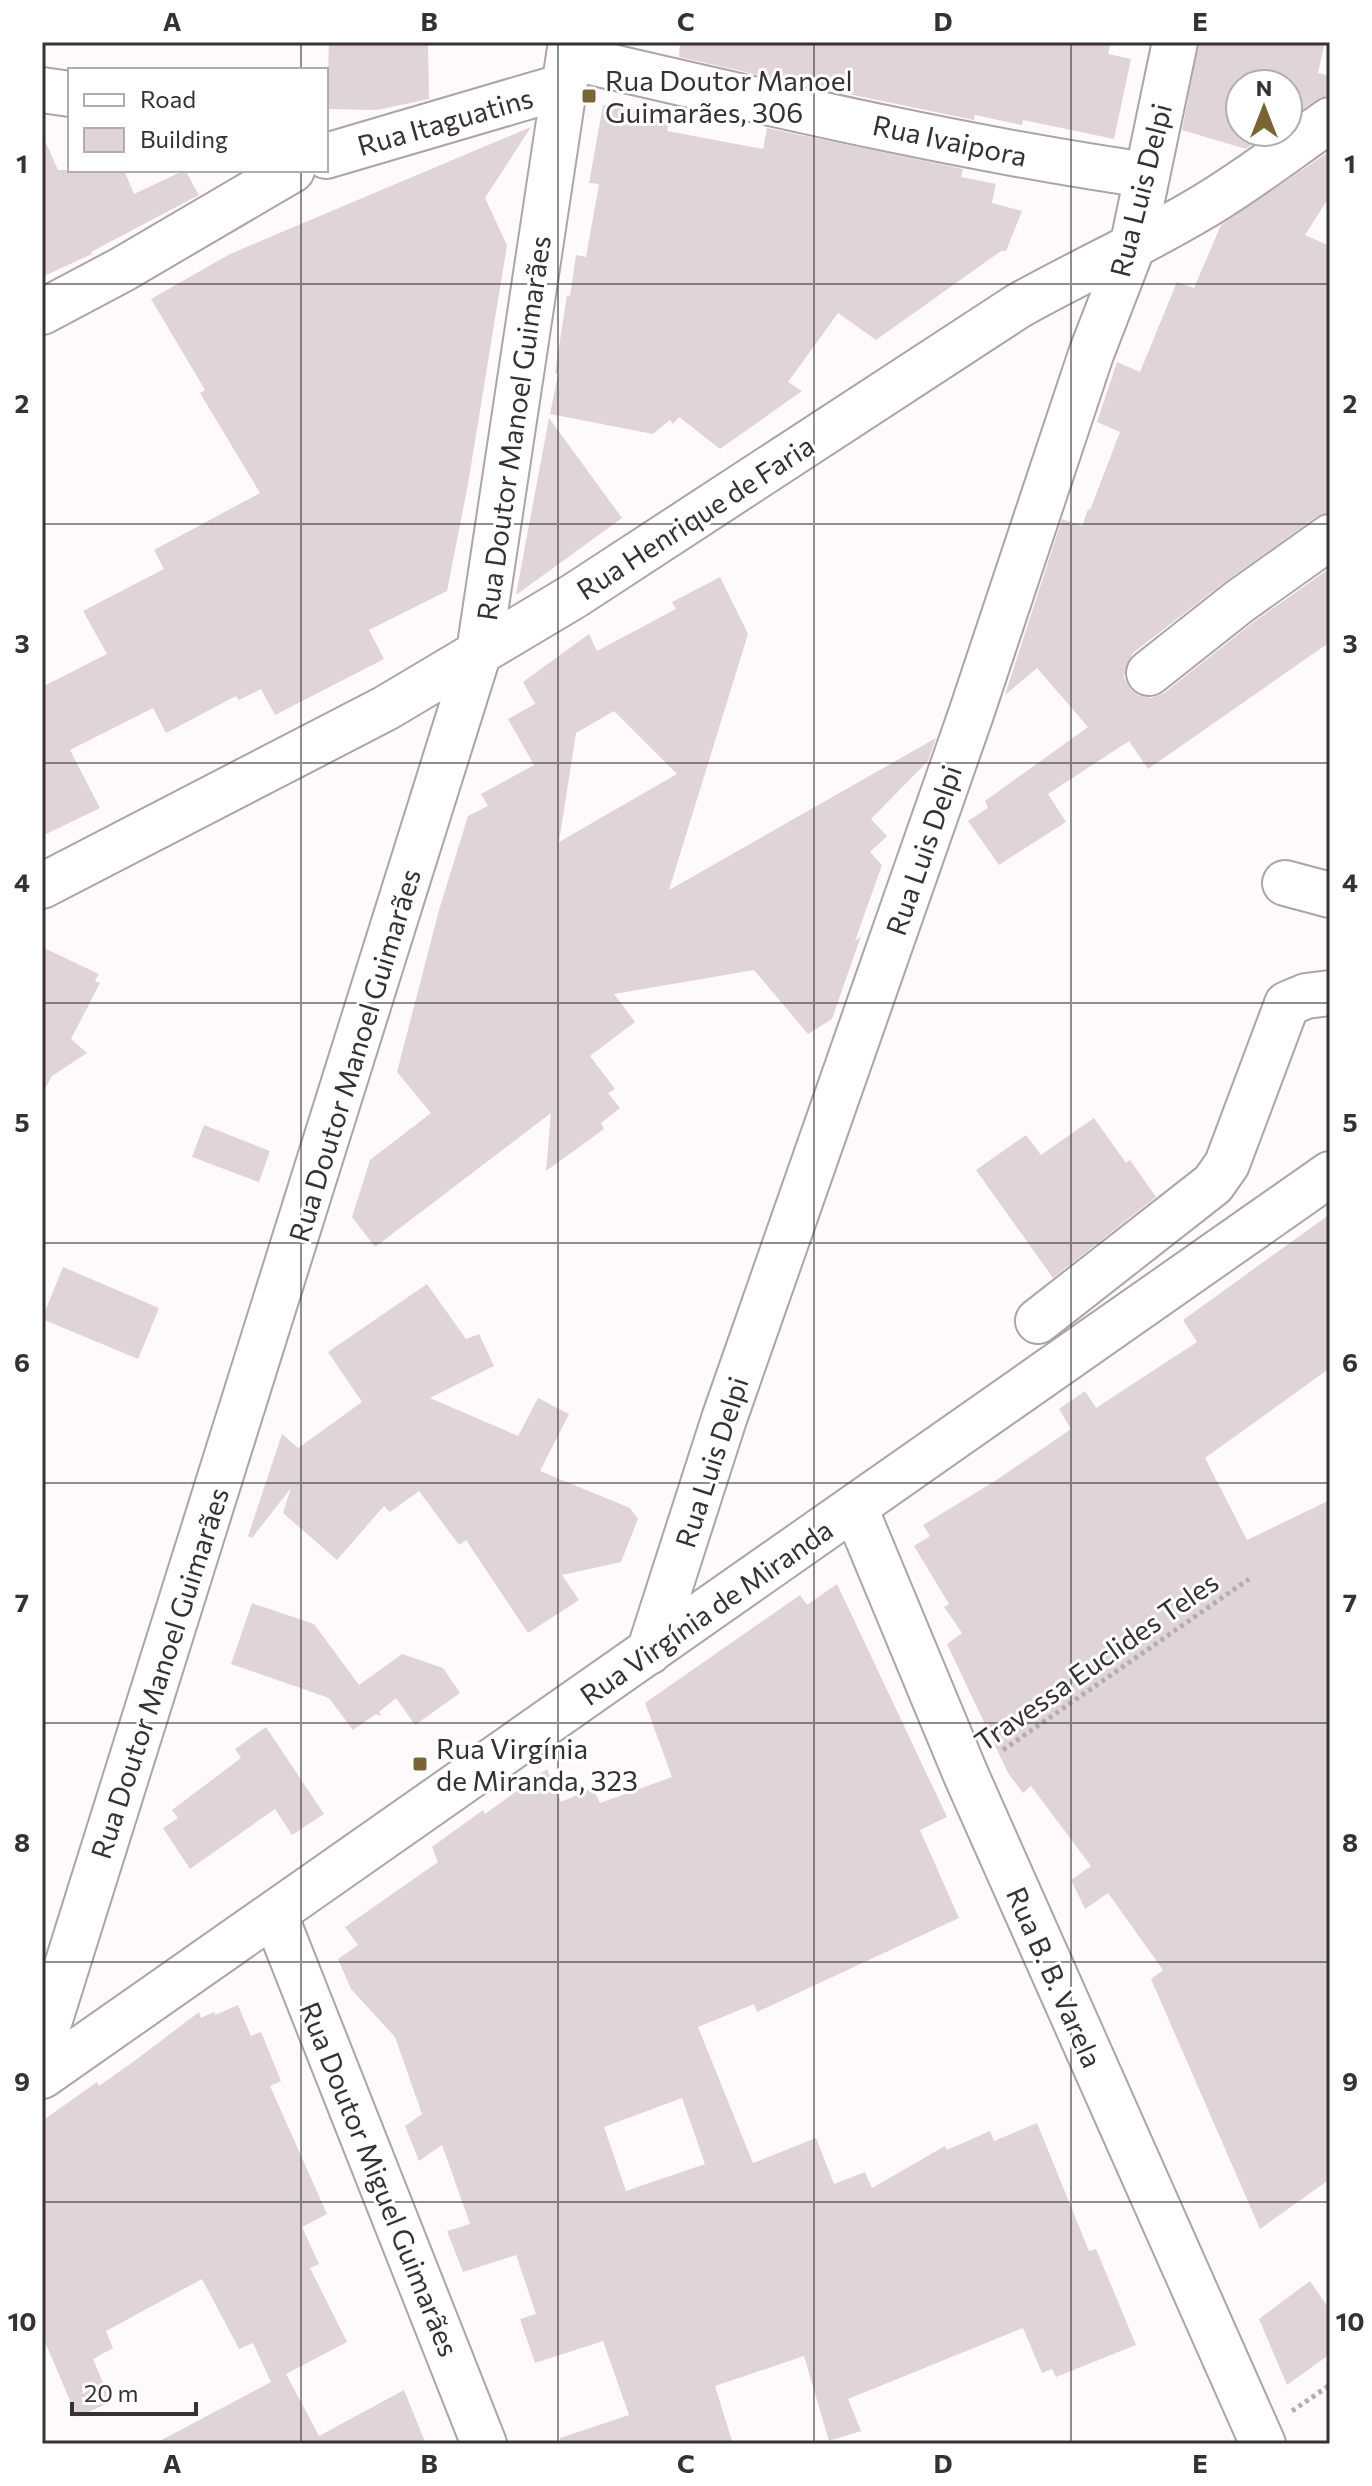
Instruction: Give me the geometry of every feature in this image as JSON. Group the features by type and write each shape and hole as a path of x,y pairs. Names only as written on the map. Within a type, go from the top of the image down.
{"street":[{"name":"Rua Luis Delpi","path":"649,1652 729,1404 971,714 1091,354 1132,248 1175,42"},
{"name":"Rua Ivaipora","path":"568,61 1055,162 1146,175"},
{"name":"Rua Itaguatins","path":"328,155 568,61"},
{"name":"Rua Doutor Manoel Guimarães","path":"42,2045 479,652 568,61"},
{"path":"42,90 68,94"},
{"name":"Rua Henrique de Faria","path":"42,886 386,708 574,596 1018,306 1083,270 1132,248 1206,205 1330,120"},
{"path":"42,312 123,269 289,172"},
{"path":"1149,673 1240,601 1330,537"},
{"path":"1285,883 1330,895"},
{"path":"1038,1321 1213,1184 1227,1164 1287,1004 1306,996 1330,993"},
{"name":"Rua Virgínia de Miranda","path":"42,2076 1330,1174"},
{"name":"Rua B. B. Varela","path":"855,1508 966,1775 1263,2444"},
{"name":"Rua Doutor Miguel Guimarães","path":"275,1915 484,2444"}],"path":[{"name":"Travessa Euclides Teles","path":"966,1775 1249,1579"}],"building":[{"path":"329,42 428,42 429,99 377,110 328,109"},
{"path":"680,42 1111,42 1108,54 1131,59 1114,139 1023,120 1022,125 975,115 974,120 790,82 679,57"},
{"path":"1199,42 1325,42 1318,73 1330,76 1330,95 1304,108 1304,68 1224,68 1224,142 1182,130"},
{"path":"603,105 670,118 667,131 763,149 767,128 963,169 961,177 996,184 992,203 1022,211 1006,251 1001,251 876,340 838,313 788,382 802,391 720,449 679,417 673,424 670,420 653,434 550,414 567,295 570,296 576,255 586,257 599,184 589,183"},
{"path":"531,127 485,198 507,245 468,484 447,591 369,630 384,659 275,715 261,689 239,700 236,696 166,733 153,708 70,750 100,808 42,836 42,687 107,654 83,611 164,569 154,550 260,493 200,393 205,390 151,299 230,254"},
{"path":"42,134 58,170 125,172 134,194 186,172 199,195 92,254 42,277"},
{"path":"1330,151 1330,196 1305,235 1330,246 1330,512 1316,517 1226,581 1133,653 1124,677 1130,689 1139,696 1152,698 1164,693 1255,621 1330,568 1330,642 1148,769 1129,741 1048,794 1066,822 999,865 968,821 988,808 985,801 1088,727 1037,668 1005,695 1062,519 1082,526 1120,432 1097,422 1117,362 1140,372 1177,282 1194,288 1221,225"},
{"path":"549,418 622,518 516,595"},
{"path":"720,577 748,634 669,890 936,738 928,761 871,819 887,836 870,852 882,865 832,1019 808,1034 754,970 614,994 635,1022 590,1056 615,1089 608,1093 620,1108 601,1123 604,1129 546,1171 551,1113 375,1247 352,1217 370,1160 431,1113 397,1072 439,910 468,816 488,806 481,794 534,765 508,719 535,704 523,682 589,634 597,651 676,609 672,602","holes":["614,711 677,774 559,842 576,733"]},
{"path":"42,947 99,974 95,981 100,983 71,1039 87,1053 52,1076 42,1094"},
{"path":"1094,1118 1126,1163 1130,1160 1156,1197 1053,1278 976,1170 1026,1135 1041,1155"},
{"path":"204,1125 270,1151 259,1182 192,1157"},
{"path":"1330,1214 1330,1368 1205,1458 1247,1540 1330,1500 1330,2179 1260,2229 1151,1979 1163,1970 1108,1893 1085,1909 1071,1880 1091,1866 1031,1786 1023,1793 1008,1773 947,1644 962,1633 944,1607 949,1604 914,1546 930,1536 923,1525 1071,1429 1059,1409 1085,1391 1096,1408 1197,1342 1183,1320"},
{"path":"63,1267 159,1308 138,1359 42,1319"},
{"path":"427,1284 466,1339 479,1334 494,1366 430,1398 518,1436 538,1398 569,1414 540,1471 630,1508 638,1519 621,1562 562,1575 579,1600 528,1633 466,1540 459,1545 419,1491 390,1512 384,1506 337,1560 283,1513 291,1488 252,1538 248,1536 282,1434 298,1448 362,1402 328,1352"},
{"path":"837,1584 947,1817 920,1830 959,1918 757,2012 754,2004 698,2027 753,2163 816,2138 834,2184 865,2172 872,2188 945,2146 947,2150 990,2131 994,2141 1037,2123 1089,2251 1096,2249 1136,2345 1056,2377 1052,2369 1042,2373 1023,2328 848,2399 861,2431 829,2441 804,2356 715,2386 733,2444 561,2444 560,2438 629,2415 603,2341 535,2363 520,2319 536,2314 516,2255 463,2272 447,2231 470,2224 442,2145 419,2161 405,2126 422,2114 395,2037 351,1989 338,1959 358,1945 345,1927 438,1862 432,1847 483,1810 485,1814 547,1769 561,1802 593,1788 600,1803 672,1777 645,1703 800,1595 807,1605","holes":["682,2098 705,2164 626,2191 604,2127"]},
{"path":"252,1603 314,1624 359,1685 402,1654 443,1668 460,1693 415,1725 396,1698 379,1712 382,1716 376,1714 353,1730 329,1698 231,1664"},
{"path":"266,1727 324,1814 292,1835 275,1809 190,1869 163,1828 178,1818 172,1810 241,1758 235,1749"},
{"path":"238,2005 251,2036 261,2032 281,2081 270,2086 327,2214 302,2227 319,2264 310,2268 347,2342 286,2374 319,2436 404,2390 426,2444 154,2444 271,2382 253,2343 239,2349 202,2279 106,2331 113,2348 93,2359 111,2402 77,2417 42,2335 42,2121 97,2082 99,2086 199,2012 201,2018"},
{"path":"1310,2281 1330,2310 1330,2354 1287,2385 1259,2319"}],"place":[{"name":"Rua Doutor Manoel Guimarães, 306","path":"589,96"},
{"name":"Rua Virgínia de Miranda, 323","path":"420,1764"}]}
